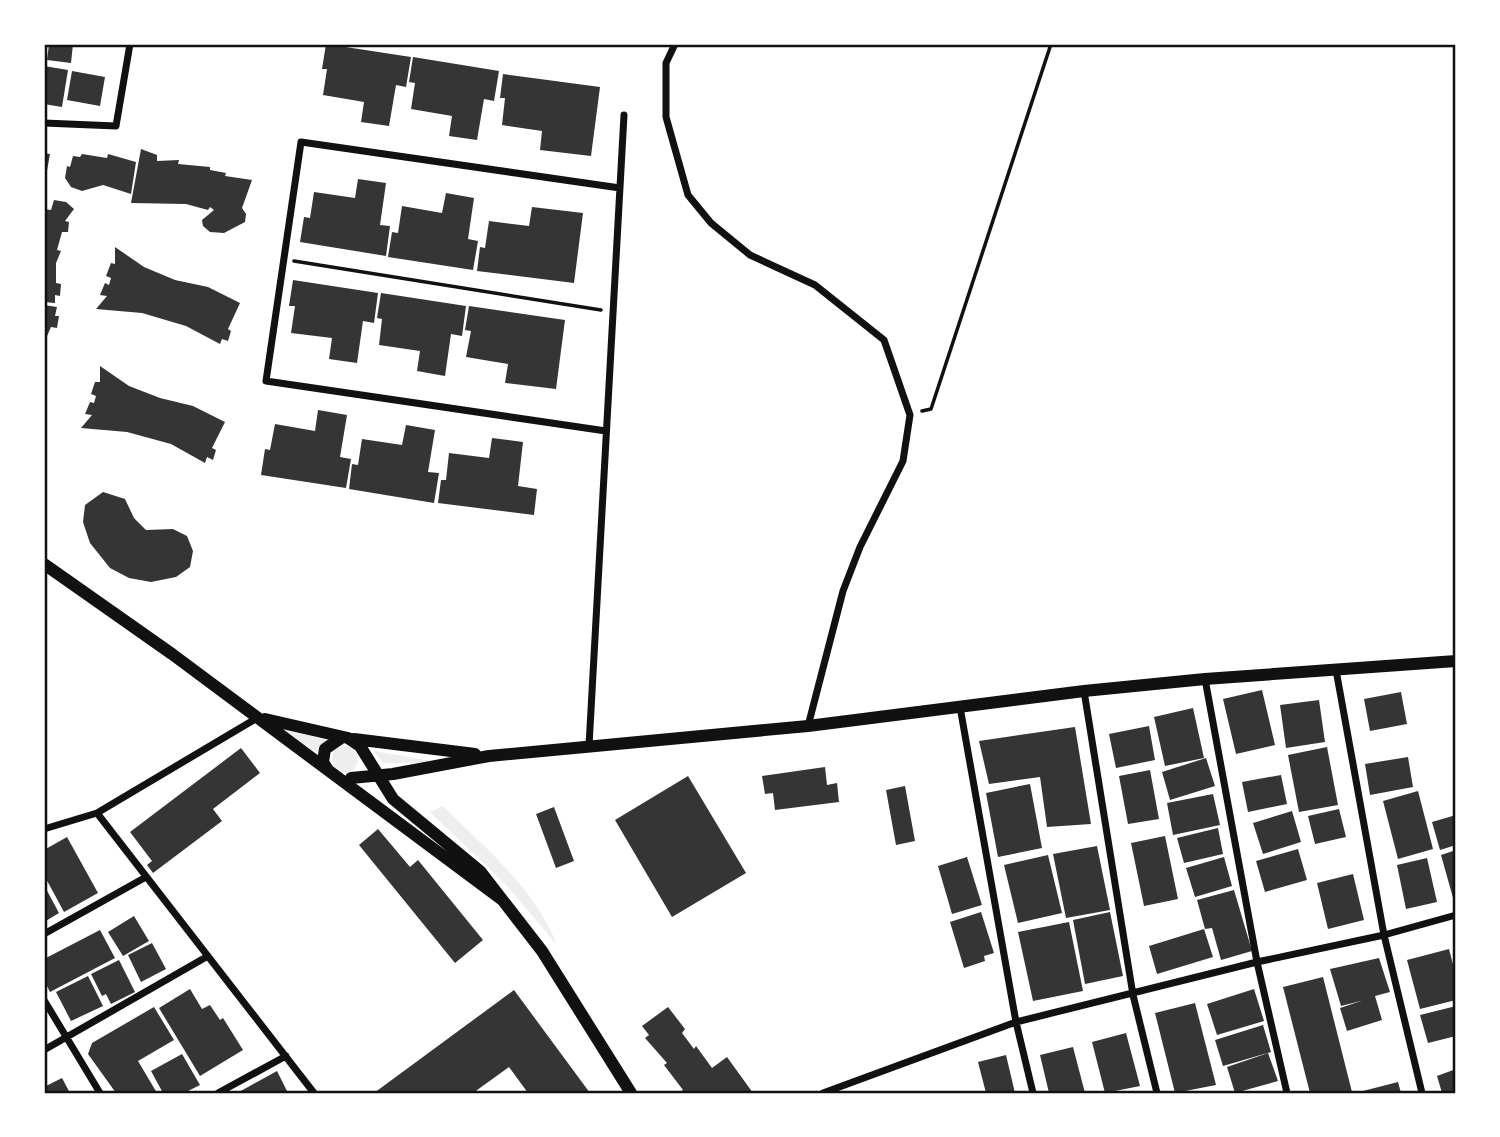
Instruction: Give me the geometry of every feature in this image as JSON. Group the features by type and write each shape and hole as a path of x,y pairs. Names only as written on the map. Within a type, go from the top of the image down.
{"main road":[{"path":"44,564 339,776 501,899"},
{"path":"344,738 325,749 323,762 339,776 376,776 489,756 808,726 1084,691 1205,679 1456,661"},
{"path":"258,718 344,738 489,756"},
{"path":"344,738 364,751 376,776 393,799 480,871 542,951 631,1093"},
{"path":"339,776 365,766 364,751"}],"street":[{"path":"44,123 116,127 130,44"},
{"path":"675,44 666,63 666,117 688,195 711,223 750,255 815,285 884,340 910,415 903,461 860,547 843,591 808,726"},
{"path":"589,746 624,115"},
{"path":"606,430 266,380 301,142 620,188"},
{"path":"1336,670 1384,935 1422,1093"},
{"path":"1205,679 1257,962 1287,1093"},
{"path":"1084,691 1133,995 1157,1093"},
{"path":"960,707 1016,1022 1033,1093"},
{"path":"44,829 97,813 258,718"},
{"path":"97,813 314,1093"},
{"path":"44,934 146,877"},
{"path":"823,1093 1016,1022 1257,962 1384,935 1456,915"},
{"path":"44,1050 208,957"},
{"path":"44,1000 100,1093"},
{"path":"218,1093 286,1056"}],"path":[{"path":"910,415 931,408 1051,44"},
{"path":"284,260 613,312"}],"shaded area":[{"path":"282,729 328,740 319,754"},
{"path":"345,746 354,750 358,759 354,768 345,772 336,768 332,759 336,750"},
{"path":"374,751 443,763 383,763"},
{"path":"443,806 523,887 548,925 557,945 508,887 430,812"}],"building":[{"path":"49,44 73,44 71,63 47,60"},
{"path":"326,44 411,57 406,87 396,85 389,126 361,122 364,102 323,95 327,69 322,69"},
{"path":"413,57 499,71 494,101 484,99 477,140 449,136 452,116 411,109 415,83 409,82"},
{"path":"44,66 68,70 62,107 44,104"},
{"path":"72,71 105,77 100,106 67,100"},
{"path":"503,74 600,87 591,156 540,150 542,131 502,125 505,98 500,98"},
{"path":"141,149 157,155 157,161 179,160 178,164 210,167 210,170 226,173 225,176 252,180 242,208 246,214 245,222 224,233 210,232 203,226 202,220 214,210 210,207 208,210 186,204 131,203"},
{"path":"44,153 50,154 45,182 44,182"},
{"path":"82,154 107,158 108,154 136,162 131,194 103,185 82,191 71,187 65,178 67,166 70,167 73,156 80,157"},
{"path":"358,179 386,183 380,225 390,226 386,256 300,242 304,217 310,218 314,192 355,198"},
{"path":"446,193 474,198 468,239 478,241 473,270 388,257 392,232 398,233 402,206 442,213"},
{"path":"54,200 66,202 74,209 65,221 69,222 68,232 62,232 57,250 61,251 56,263 56,283 61,284 60,296 55,295 55,303 44,302 44,209 51,210"},
{"path":"532,207 583,213 574,283 477,271 480,247 485,248 489,221 529,226"},
{"path":"115,247 144,267 175,280 208,287 240,303 228,329 231,331 228,341 222,339 220,344 186,326 142,313 96,309 107,296 100,295 105,283 109,285 111,278 106,276 111,263 115,264"},
{"path":"293,280 378,293 374,323 363,321 357,363 329,359 332,338 291,333 295,306 289,306"},
{"path":"381,293 466,306 462,336 451,334 445,376 417,371 420,351 379,345 382,319 377,318"},
{"path":"44,305 57,307 55,316 59,316 57,328 51,327 44,343"},
{"path":"469,306 565,320 556,389 505,383 508,364 466,357 471,331 465,330"},
{"path":"100,366 129,386 160,398 193,406 225,422 212,448 216,450 213,460 207,457 205,463 171,444 127,432 81,428 92,415 85,414 90,402 94,403 96,396 91,394 95,382 100,382"},
{"path":"318,410 347,415 340,457 351,459 346,488 261,475 265,449 270,450 275,424 315,431"},
{"path":"406,425 435,430 428,472 439,473 434,503 349,489 352,464 358,465 362,439 402,445"},
{"path":"492,438 523,442 518,486 537,489 534,515 438,503 441,480 446,480 449,453 489,458"},
{"path":"103,492 125,499 134,518 146,530 173,529 187,536 193,551 190,567 176,577 151,582 129,578 110,568 90,543 83,522 85,505"},
{"path":"1262,690 1275,745 1236,754 1223,699"},
{"path":"1401,692 1407,724 1370,731 1364,699"},
{"path":"1319,700 1325,742 1286,748 1280,705"},
{"path":"1193,708 1204,758 1165,766 1154,717"},
{"path":"1149,726 1155,760 1116,768 1109,734"},
{"path":"1075,727 1091,824 1047,827 1040,777 989,784 979,741"},
{"path":"1327,747 1338,805 1299,812 1288,755"},
{"path":"241,748 260,773 213,809 222,821 153,873 147,865 152,861 130,832"},
{"path":"1408,757 1413,787 1370,795 1365,764"},
{"path":"1206,758 1215,786 1170,800 1162,772"},
{"path":"825,767 827,785 837,783 839,802 775,810 773,793 765,794 762,776"},
{"path":"1150,770 1159,819 1128,824 1119,776"},
{"path":"1281,775 1287,804 1248,812 1242,782"},
{"path":"688,776 746,873 672,917 615,820"},
{"path":"1030,784 1042,848 998,857 986,793"},
{"path":"905,786 915,841 896,845 886,790"},
{"path":"1418,791 1433,849 1398,859 1383,801"},
{"path":"1213,794 1220,825 1173,835 1167,803"},
{"path":"554,807 574,861 556,868 536,814"},
{"path":"1339,809 1346,837 1315,844 1308,816"},
{"path":"1292,811 1301,842 1263,854 1253,823"},
{"path":"1456,815 1456,845 1440,850 1432,822"},
{"path":"1218,828 1223,854 1184,863 1177,838"},
{"path":"378,829 410,867 418,860 483,940 455,963 359,845"},
{"path":"1165,836 1178,899 1144,906 1131,843"},
{"path":"67,837 98,893 64,912 44,875 44,850"},
{"path":"1097,846 1110,910 1066,918 1053,854"},
{"path":"1298,849 1307,880 1265,892 1256,861"},
{"path":"1456,850 1456,905 1455,905 1441,855"},
{"path":"1048,855 1062,913 1018,923 1004,865"},
{"path":"967,857 982,905 952,914 938,866"},
{"path":"1224,857 1232,886 1195,897 1186,868"},
{"path":"1427,858 1437,902 1406,909 1397,865"},
{"path":"1353,874 1364,920 1328,929 1317,883"},
{"path":"44,885 59,913 44,922"},
{"path":"1234,890 1252,951 1221,960 1212,928 1205,929 1197,900"},
{"path":"981,912 994,953 984,956 985,961 964,968 950,922"},
{"path":"1110,912 1123,976 1085,984 1073,920"},
{"path":"134,916 149,941 123,956 108,932"},
{"path":"1069,922 1083,991 1033,1001 1018,932"},
{"path":"1204,929 1213,957 1157,974 1149,946"},
{"path":"100,930 115,958 50,992 44,980 44,959"},
{"path":"152,943 166,969 141,982 128,955"},
{"path":"1449,949 1456,976 1456,1000 1420,1009 1407,960"},
{"path":"1379,958 1390,992 1375,996 1382,1020 1347,1031 1340,1008 1361,1001 1341,1006 1330,969"},
{"path":"119,960 135,992 111,1004 106,994 102,996 91,974"},
{"path":"88,976 103,1006 71,1021 56,992"},
{"path":"1323,977 1352,1092 1310,1093 1283,987"},
{"path":"190,989 202,1009 210,1005 220,1020 223,1018 243,1050 200,1076 159,1008"},
{"path":"1254,989 1264,1021 1217,1035 1207,1004"},
{"path":"514,990 590,1093 528,1093 509,1067 473,1093 374,1093"},
{"path":"1195,1003 1216,1085 1175,1093 1155,1013"},
{"path":"1456,1006 1456,1036 1428,1043 1420,1015"},
{"path":"154,1007 174,1040 138,1061 157,1093 116,1093 88,1054 92,1043"},
{"path":"668,1007 685,1029 682,1033 694,1049 696,1046 712,1068 727,1057 753,1093 678,1093 683,1090 664,1065 667,1063 645,1038 649,1035 642,1026"},
{"path":"1263,1025 1271,1052 1223,1066 1215,1040"},
{"path":"1126,1033 1140,1086 1105,1093 1092,1042"},
{"path":"1073,1047 1085,1093 1049,1093 1040,1055"},
{"path":"1268,1053 1278,1081 1235,1093 1227,1067"},
{"path":"182,1054 200,1085 184,1093 163,1093 151,1071"},
{"path":"1006,1055 1015,1093 986,1093 978,1062"},
{"path":"1456,1069 1456,1093 1442,1093 1437,1076"},
{"path":"277,1071 288,1093 237,1093 248,1087"},
{"path":"62,1078 70,1093 44,1093 44,1087"},
{"path":"1398,1082 1401,1093 1359,1093 1359,1092"}]}
